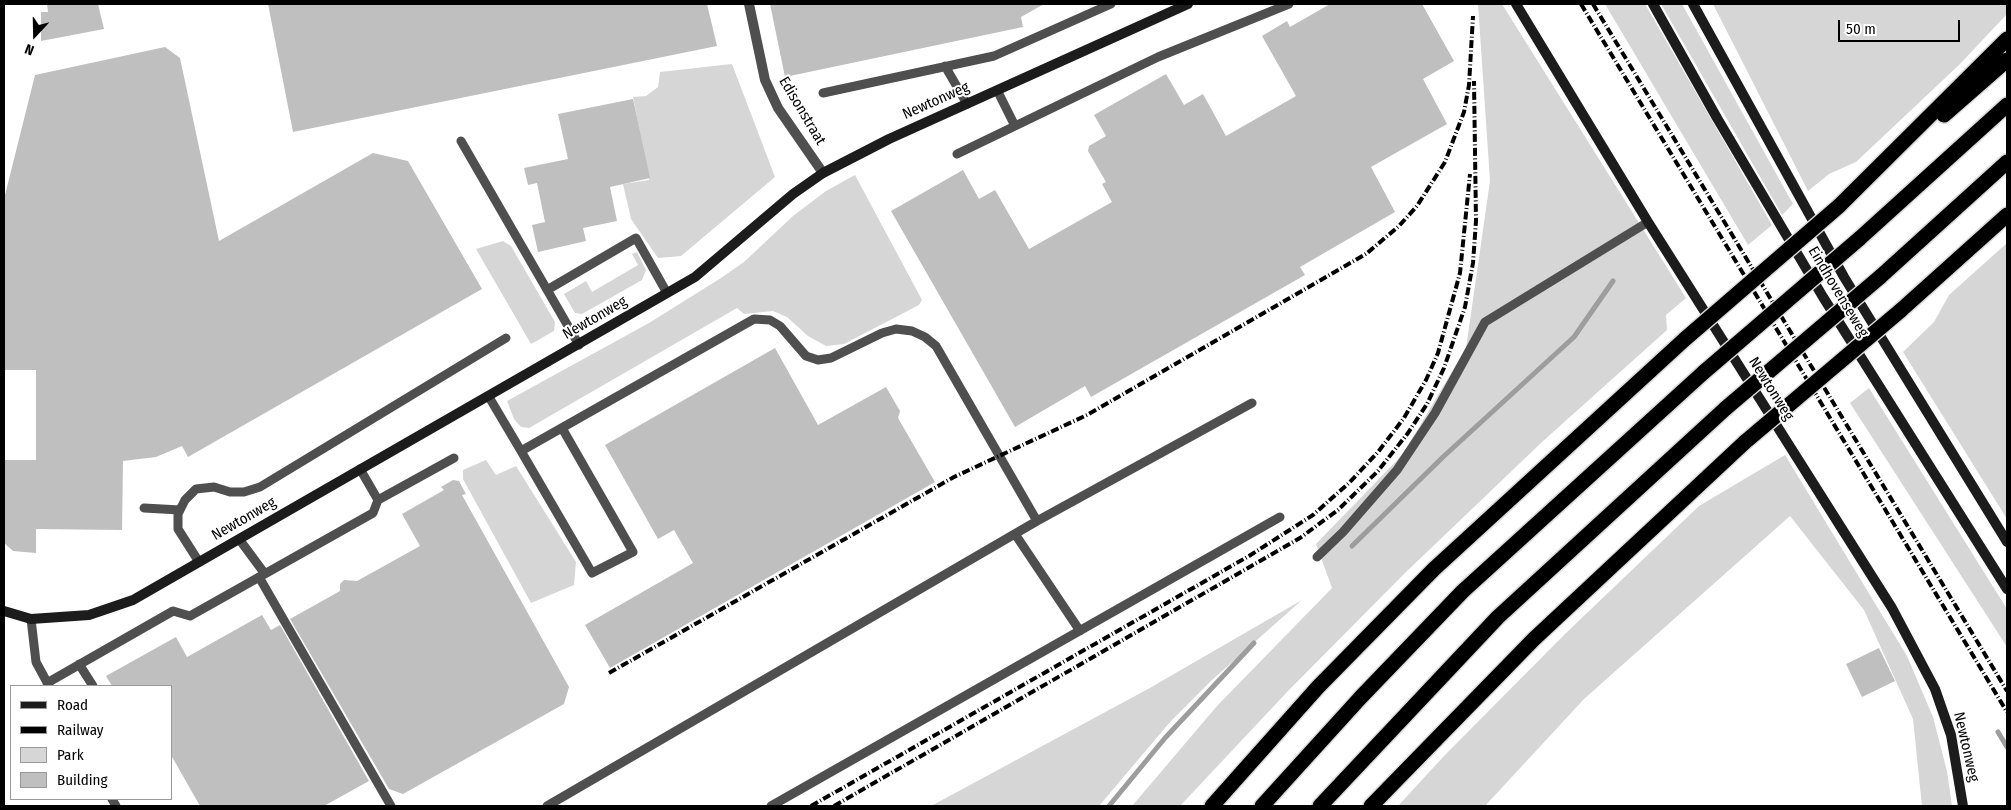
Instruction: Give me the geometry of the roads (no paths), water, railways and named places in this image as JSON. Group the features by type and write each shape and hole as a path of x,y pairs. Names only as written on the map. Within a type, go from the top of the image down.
{"highway":[{"path":"1839,206 2007,39"},
{"path":"1212,806 1318,687 1434,569 1685,338 2007,60"},
{"path":"1262,806 1361,697 1463,591 1704,372 1859,239 2007,105"},
{"path":"1320,806 1498,616 1726,408 1880,277 2007,162"},
{"path":"1370,806 1534,639 1745,442 1900,311 2007,215"}],"street":[{"name":"Edisonstraat","path":"749,4 765,80 778,108 823,173"},
{"name":"Newtonweg","path":"4,611 31,619 89,615 133,600 695,277 793,194 823,173 997,90 1188,4"},
{"name":"Newtonweg","path":"1516,4 1648,222 1892,608 1935,689 1951,735 1963,806"},
{"name":"Eindhovenseweg","path":"1654,4 1717,118 1823,297 2007,589"},
{"name":"Eindhovenseweg","path":"1693,4 1844,277 2007,542"}],"lane":[{"path":"823,93 994,56 1111,4"},
{"path":"956,154 1158,57 1289,4"},
{"path":"945,66 967,104"},
{"path":"997,90 1015,126"},
{"path":"462,141 579,345"},
{"path":"1317,557 1343,532 1397,470 1435,413 1485,322 1648,222"},
{"path":"547,290 636,238 667,293"},
{"path":"521,452 754,319 770,320 780,326 806,356 818,360 831,358 882,332 896,329 912,331 925,337 936,346 1037,521"},
{"path":"199,562 178,529 178,514 185,500 196,489 214,488 230,492 244,492 260,486 506,338"},
{"path":"488,397 592,573 633,552 562,428"},
{"path":"547,806 1037,521 1252,403"},
{"path":"31,619 36,662 48,684 79,664 173,611 190,616 262,576 373,513 378,500 454,458"},
{"path":"360,469 378,500"},
{"path":"144,508 180,510"},
{"path":"771,806 1280,517"},
{"path":"1015,534 1080,631"},
{"path":"240,538 391,806"},
{"path":"79,664 92,685"}],"waterway":[{"path":"1352,546 1443,457 1574,337 1613,281"},
{"path":"1109,806 1165,738 1254,643"},
{"path":"1998,732 2007,747"}],"railway":[{"path":"1581,4 2007,712"},
{"path":"1593,4 2007,691"},
{"path":"609,673 954,477 1087,415 1366,254 1399,226 1417,206 1445,162 1464,112 1469,85 1473,16"},
{"path":"834,806 1300,538 1338,510 1378,471 1408,433 1427,404 1444,368 1465,307 1473,263 1476,221 1474,81"},
{"path":"811,806 1249,556 1313,515 1349,483 1378,452 1404,418 1426,380 1438,353 1460,273 1470,174"}]}
